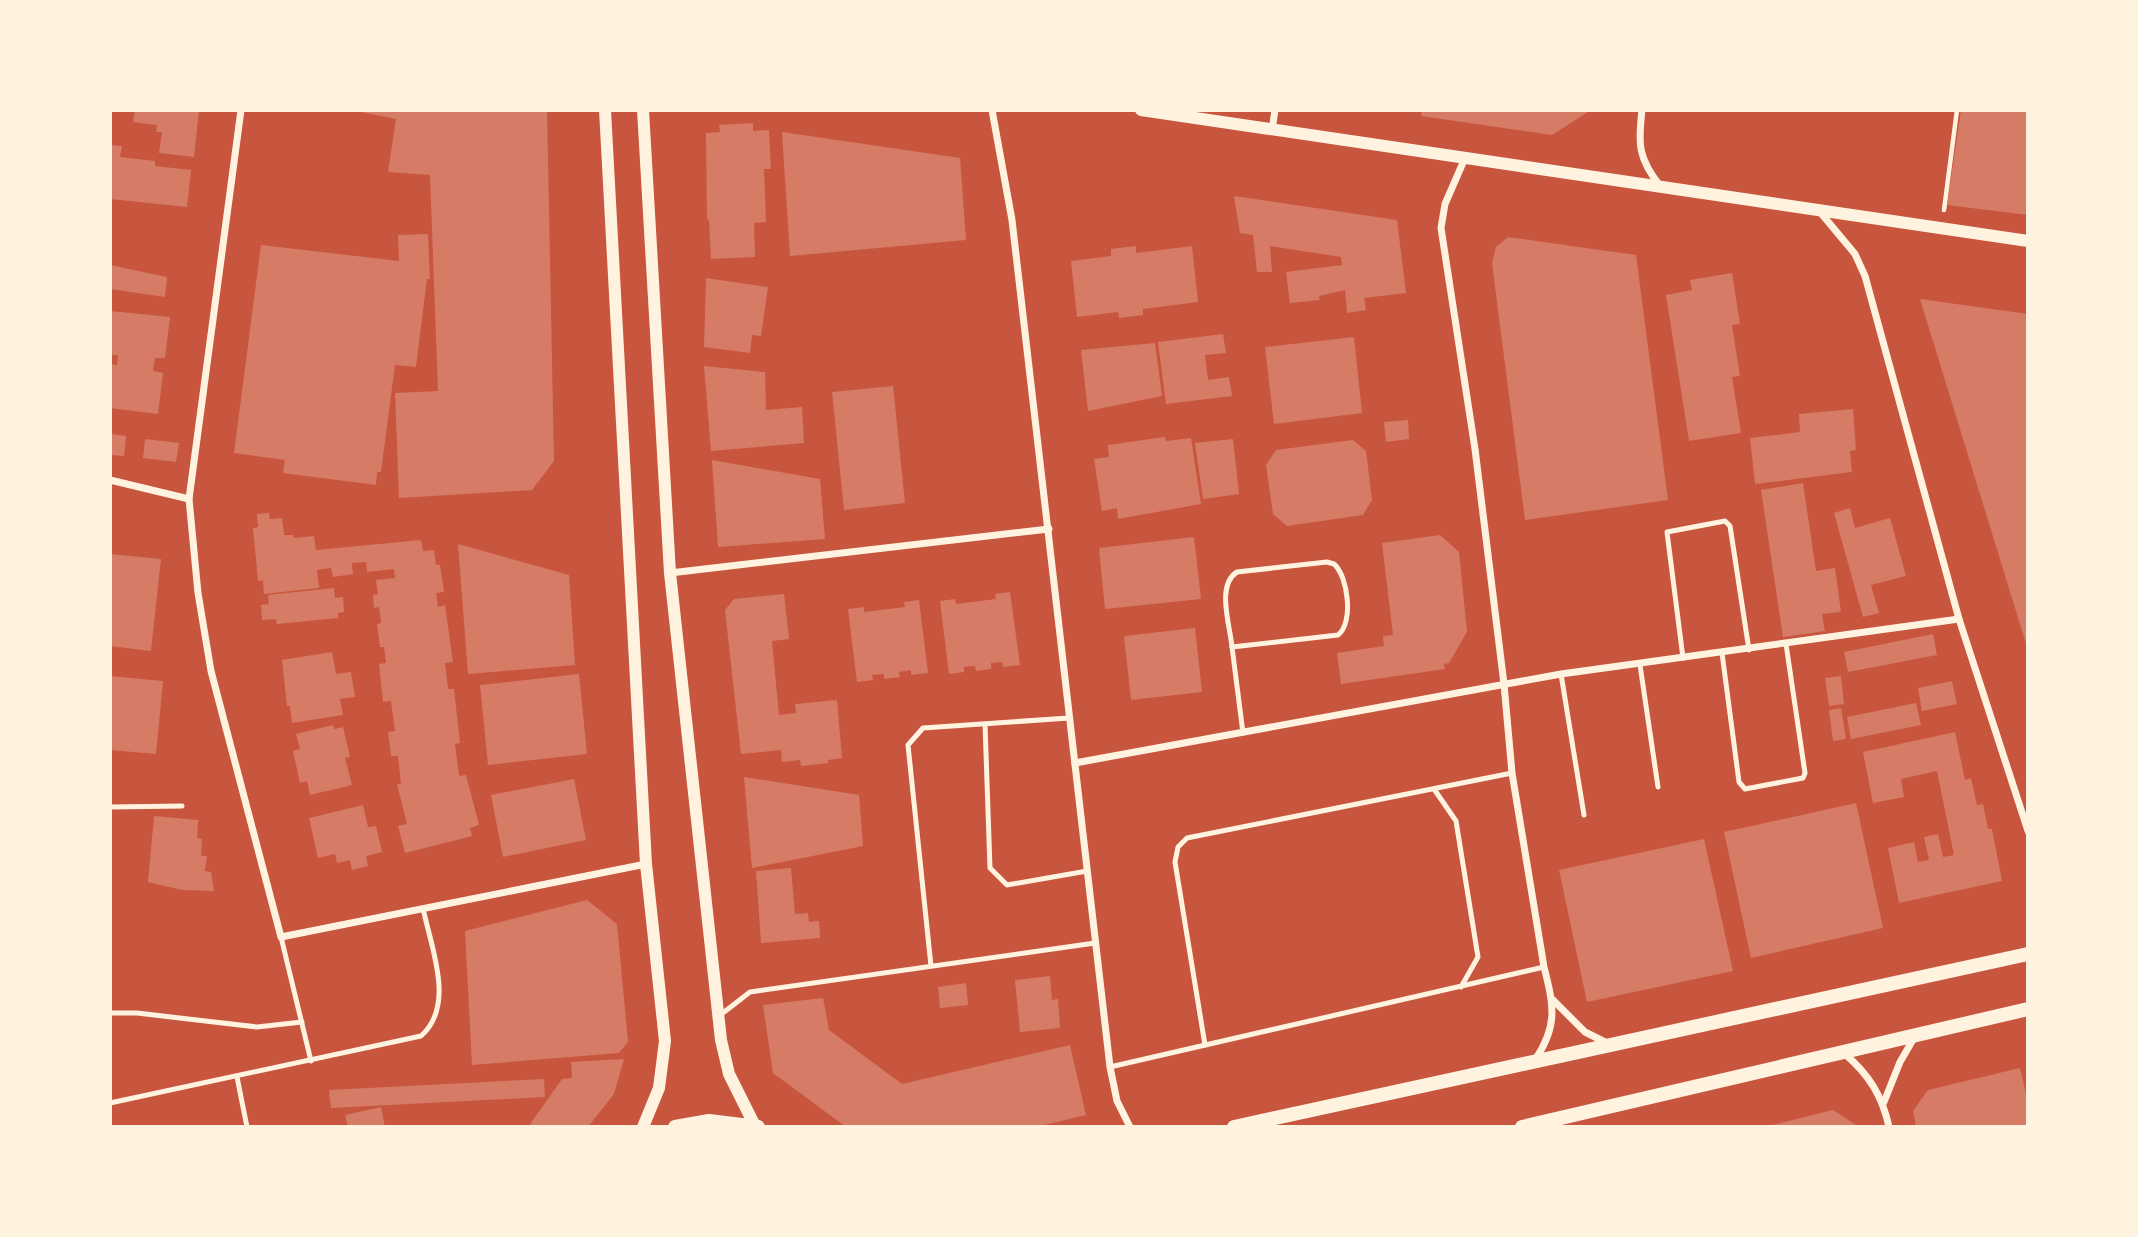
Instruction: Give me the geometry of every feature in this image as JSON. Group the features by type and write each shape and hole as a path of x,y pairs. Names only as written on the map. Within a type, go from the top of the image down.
{"main road":[{"path":"1234,1127 2028,954"},
{"path":"1522,1127 1914,1038 2027,1009"},
{"path":"675,1127 709,1121 757,1126"}],"street":[{"path":"241,110 189,499 198,593 211,671 281,937 646,864"},
{"path":"605,110 646,864 665,1041 659,1088 643,1127"},
{"path":"643,110 670,573 719,1016 729,1074 757,1126"},
{"path":"992,110 1012,220 1110,1067 1116,1101 1129,1127"},
{"path":"1141,110 2028,241"},
{"path":"1272,130 1275,110"},
{"path":"1642,110 1640,151 1646,168 1661,187"},
{"path":"1465,158 1445,204 1441,228 1475,449 1504,684 1512,773 1544,967 1552,998 1553,1026 1535,1060"},
{"path":"1818,211 1855,254 1865,276 1959,620 2028,831"},
{"path":"110,480 189,499"},
{"path":"670,573 1049,529"},
{"path":"1075,763 1561,674 1959,620"},
{"path":"1552,998 1584,1032 1612,1045"},
{"path":"1884,1102 1900,1062 1914,1038"},
{"path":"1845,1054 1871,1080 1884,1102 1889,1127"}],"lane":[{"path":"1683,659 1667,532 1725,521 1730,526 1749,650"},
{"path":"1232,647 1338,635 1343,631 1348,617 1339,569 1327,562 1237,572 1231,576 1225,590 1232,647 1243,733"},
{"path":"1722,653 1739,782 1745,789 1802,778 1805,773 1786,644"},
{"path":"1640,665 1658,787"},
{"path":"1561,674 1584,815"},
{"path":"931,966 908,745 923,728 1069,718"},
{"path":"985,724 990,868 1007,885 1087,871"},
{"path":"1205,1045 1175,862 1178,847 1187,838 1512,773"},
{"path":"1434,789 1456,821 1478,957 1461,987"},
{"path":"110,807 182,806"},
{"path":"110,1103 421,1037 430,1027 440,996 423,908"},
{"path":"281,937 311,1061"},
{"path":"719,1016 750,992 1095,943"},
{"path":"1110,1067 1544,967"},
{"path":"110,1013 137,1013 257,1027 302,1022"},
{"path":"237,1077 247,1127"}],"path":[{"path":"1941,229 1957,110"}],"building":[{"path":"135,110 199,110 194,157 159,153 162,132 156,132 157,125 133,122"},
{"path":"351,110 547,110 554,461 532,490 399,498 395,393 438,391 430,175 388,172 396,119"},
{"path":"1422,110 1591,110 1552,135 1421,116"},
{"path":"1961,110 2028,110 2028,215 1947,205"},
{"path":"753,123 753,131 769,130 771,169 764,169 766,222 754,223 755,257 711,259 709,219 707,220 706,133 720,132 719,125"},
{"path":"782,132 960,158 966,240 790,256"},
{"path":"110,145 122,146 120,157 155,161 155,166 191,170 187,207 110,199"},
{"path":"1234,196 1397,220 1406,293 1364,298 1366,310 1347,313 1345,290 1319,296 1320,300 1290,303 1286,272 1342,265 1341,257 1270,246 1272,272 1257,272 1253,235 1240,233"},
{"path":"428,234 430,279 427,279 416,367 395,365 381,472 377,472 376,485 283,473 285,460 234,453 261,245 399,261 398,235"},
{"path":"1508,237 1636,255 1668,500 1525,520 1492,263 1496,247"},
{"path":"1136,246 1136,253 1192,246 1198,302 1143,309 1143,315 1119,318 1118,312 1077,317 1071,261 1111,256 1111,249"},
{"path":"110,265 167,277 165,297 110,289"},
{"path":"1732,273 1740,324 1732,325 1740,376 1732,377 1741,433 1689,441 1666,295 1692,290 1690,280"},
{"path":"706,278 768,287 761,336 752,335 750,353 704,347"},
{"path":"1920,299 2028,314 2028,647 2027,647"},
{"path":"110,311 170,317 165,358 155,358 153,371 163,373 158,414 110,408 110,364 117,365 118,355 110,355"},
{"path":"1223,334 1226,353 1205,355 1208,380 1229,377 1232,396 1166,404 1158,342"},
{"path":"1354,337 1362,413 1274,424 1265,347"},
{"path":"1155,343 1162,396 1088,411 1081,350"},
{"path":"704,366 765,372 766,410 802,407 804,443 711,451"},
{"path":"893,386 905,503 844,510 832,392"},
{"path":"1853,409 1856,450 1850,451 1852,472 1755,484 1750,438 1800,432 1799,414"},
{"path":"1408,420 1409,439 1386,442 1384,422"},
{"path":"110,434 126,436 124,456 110,455"},
{"path":"1165,437 1166,441 1191,438 1201,504 1118,519 1117,508 1102,511 1094,459 1109,457 1108,445"},
{"path":"145,439 179,443 176,462 143,458"},
{"path":"1233,439 1239,494 1203,499 1195,443"},
{"path":"1353,440 1366,451 1372,500 1363,515 1287,526 1273,514 1266,465 1276,450"},
{"path":"712,460 820,479 825,539 718,547"},
{"path":"1803,483 1816,571 1835,568 1841,612 1822,614 1825,631 1783,637 1761,490"},
{"path":"1850,508 1855,528 1890,518 1906,576 1871,585 1879,613 1863,617 1834,513"},
{"path":"269,513 270,519 282,518 284,535 293,535 294,538 314,536 316,550 421,540 423,551 434,550 436,565 440,565 444,592 436,593 438,607 445,605 453,662 445,663 448,689 454,689 460,743 455,744 459,776 466,775 479,825 470,828 472,836 405,853 398,826 407,824 397,784 401,784 398,756 391,756 388,732 395,731 391,701 383,702 379,664 386,663 384,647 380,647 377,624 381,623 379,607 374,608 373,595 378,594 376,580 395,578 394,569 367,572 366,562 352,563 353,574 333,577 331,568 317,570 319,588 264,594 263,580 258,581 253,528 258,527 257,514"},
{"path":"1440,535 1459,552 1467,632 1449,663 1444,664 1445,669 1341,684 1337,653 1384,646 1383,636 1393,635 1382,543"},
{"path":"1194,537 1201,599 1105,609 1099,548"},
{"path":"458,544 569,575 575,665 468,674"},
{"path":"110,554 161,559 151,651 110,646"},
{"path":"334,588 335,598 343,597 344,612 338,613 338,618 277,624 276,619 262,620 261,605 269,604 268,595"},
{"path":"1010,592 1020,665 1003,667 1002,662 991,663 991,669 976,671 975,666 964,667 964,672 949,674 940,601 955,599 956,604 996,599 995,594"},
{"path":"784,594 789,639 772,641 779,715 796,713 795,704 837,700 842,758 828,760 828,763 801,766 800,760 782,762 781,750 741,754 725,610 734,599"},
{"path":"919,600 928,673 911,675 911,670 899,672 900,677 884,679 884,674 872,675 873,680 857,682 848,609 864,607 864,612 905,607 904,602"},
{"path":"1195,628 1202,692 1131,700 1124,636"},
{"path":"1933,634 1937,655 1848,672 1844,652"},
{"path":"332,652 336,674 351,672 355,697 340,699 343,715 292,723 290,706 287,706 282,660"},
{"path":"579,674 587,754 488,765 480,685"},
{"path":"110,676 163,681 156,754 110,750"},
{"path":"1841,676 1844,704 1829,706 1825,678"},
{"path":"1952,681 1957,704 1922,711 1918,688"},
{"path":"1916,703 1921,725 1851,739 1847,717"},
{"path":"1841,708 1846,739 1833,741 1829,710"},
{"path":"333,725 334,729 343,727 350,757 345,758 352,785 310,795 307,781 300,783 293,751 300,749 296,734"},
{"path":"1955,732 1965,780 1971,778 1977,805 1983,804 1988,829 1992,829 2002,881 1899,903 1888,848 1914,842 1918,862 1929,860 1924,837 1938,834 1943,857 1954,855 1937,771 1901,779 1904,797 1873,803 1863,752"},
{"path":"744,777 859,795 863,846 752,868"},
{"path":"574,779 586,840 503,857 491,795"},
{"path":"1856,803 1883,928 1751,958 1724,832"},
{"path":"363,805 368,827 376,826 382,852 366,856 368,866 352,870 350,860 337,863 335,854 318,858 309,818"},
{"path":"154,816 198,820 197,838 202,839 201,856 207,856 205,871 211,872 214,891 182,890 148,882"},
{"path":"1704,839 1733,971 1587,1002 1559,870"},
{"path":"791,868 795,914 808,913 809,922 819,921 820,938 761,943 756,871"},
{"path":"587,900 617,924 628,1042 619,1053 472,1065 465,931"},
{"path":"1050,976 1052,1000 1058,999 1060,1028 1020,1032 1015,980"},
{"path":"966,983 968,1005 940,1008 938,987"},
{"path":"823,998 829,1030 902,1084 1070,1045 1086,1115 1036,1127 846,1127 773,1073 763,1005"},
{"path":"624,1059 614,1094 588,1127 528,1127 562,1079 572,1078 571,1062"},
{"path":"2020,1068 2028,1102 2028,1127 1916,1127 1913,1111 1928,1090"},
{"path":"544,1079 545,1097 331,1108 329,1090"},
{"path":"381,1107 385,1127 348,1127 345,1115"},
{"path":"1833,1110 1859,1127 1769,1127 1769,1126"}]}
